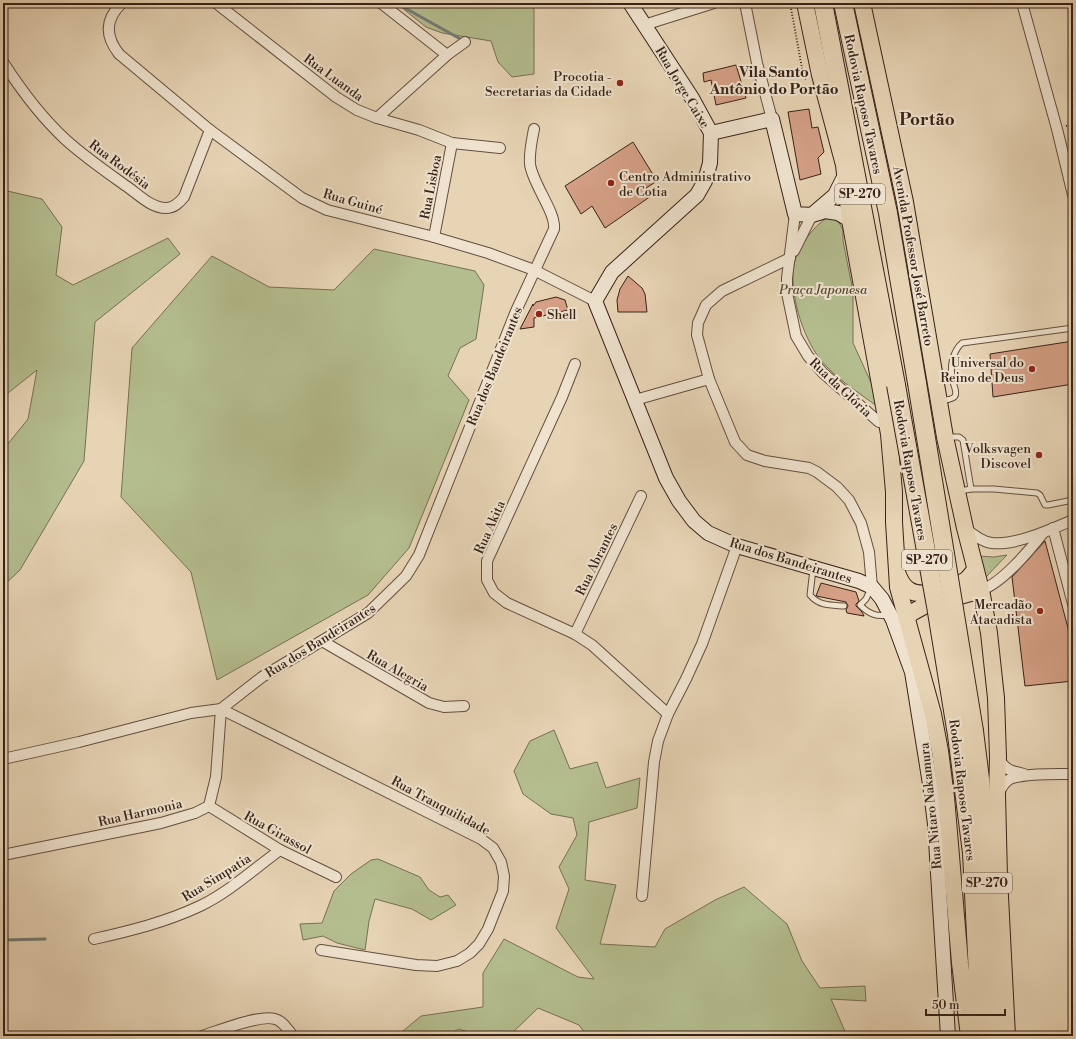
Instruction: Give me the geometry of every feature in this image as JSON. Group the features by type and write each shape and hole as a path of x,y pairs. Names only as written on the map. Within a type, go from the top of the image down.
{"highway":[{"path":"805,3 820,75 844,165 850,220 894,492 898,616 933,714 940,750 946,796 960,963 969,1036"},
{"name":"Rodovia Raposo Tavares","path":"823,3 896,386 936,606 957,735 972,853 981,1036"},
{"name":"Rodovia Raposo Tavares","path":"843,3 888,213 918,383 974,731 980,779 998,1036"},
{"name":"Avenida Professor José Barreto","path":"862,3 905,202 946,437 964,490 965,528 981,590 993,659 998,757 997,794 999,877 1007,1036"},
{"path":"897,574 908,590 921,594 938,592 962,582 975,570"},
{"path":"898,616 913,612 924,606 981,590"},
{"path":"960,597 971,601 985,611"}],"main road":[{"name":"Rua Jorge Caixe","path":"595,301 612,272 697,195 704,181 710,163 711,133 692,98 630,3"},
{"path":"711,133 772,119 795,214 812,215 825,211 838,213 850,220"},
{"path":"812,215 835,194 845,175"},
{"name":"Rua dos Bandeirantes","path":"595,301 666,478 678,500 694,521 708,533 737,546 859,581 872,587"},
{"name":"Rua Nitaro Nakamura","path":"872,587 898,616 905,651 912,672 935,824 948,1036"}],"street":[{"name":"Rua Luanda","path":"216,3 336,97 357,110 377,118 419,130 452,143 500,148"},
{"path":"381,3 447,55"},
{"path":"644,25 714,3"},
{"path":"745,3 757,63 772,119"},
{"path":"1022,3 1057,128 1073,195"},
{"name":"Rua Guiné","path":"119,5 110,19 108,32 112,45 119,54 210,130 302,198 327,210 434,237 488,253 534,270 595,301"},
{"path":"377,118 447,55 465,42"},
{"name":"Rua Rodésia","path":"3,62 42,115 66,140 102,169 153,205 167,208 178,205 184,197 210,130"},
{"name":"Rua dos Bandeirantes","path":"221,709 284,662 322,641 368,612 406,576 419,555 516,311 554,229 554,225 533,175 530,164 534,129"},
{"name":"Rua Lisboa","path":"434,237 452,143"},
{"name":"Rua da Glória","path":"795,214 787,278 788,293 796,336 808,356 823,373 884,428"},
{"path":"812,215 790,258 722,291 706,305 698,322 697,335 709,379 735,442 747,455 765,461 809,468 817,472 837,487 849,500 861,523 869,552 872,587"},
{"name":"Rua Akita","path":"575,364 562,397 487,561 487,580 494,593 507,603 575,634 592,646 668,714"},
{"path":"635,400 709,379"},
{"name":"Rua Abrantes","path":"575,634 641,496"},
{"path":"965,528 976,536 990,543 1003,543 1043,533 1073,520"},
{"path":"1053,528 1073,604"},
{"path":"981,590 997,582 1016,564 1043,533"},
{"path":"642,896 654,762 658,741 668,714 702,644 737,546"},
{"name":"Rua Alegria","path":"322,641 429,703 444,707 464,706"},
{"path":"3,759 79,742 190,712 221,709 216,777 209,806"},
{"name":"Rua Tranquilidade","path":"221,709 481,839 493,848 501,862 504,876 503,891 488,929 479,944 470,953 457,961 437,966 416,965 321,950"},
{"path":"998,757 1004,767 1012,772 1030,775 1073,774"},
{"path":"997,794 1004,784 1010,780 1030,775"},
{"name":"Rua Girassol","path":"209,806 280,850 336,877"},
{"name":"Rua Harmonia","path":"3,855 161,823 209,806"},
{"name":"Rua Simpatia","path":"94,939 165,921 200,906 232,886 280,850"},
{"path":"202,1036 256,1019 274,1018 283,1024 293,1036"}],"lane":[{"path":"939,401 953,398 955,396 956,392 951,377 953,355 956,348 962,343 1073,328"},
{"path":"964,490 994,489 1037,493 1040,495 1045,505 1073,500"},
{"path":"814,568 810,595 816,602 828,605 844,606"},
{"path":"872,587 860,605 872,615 898,616"}],"green space":[{"path":"396,3 531,3 534,9 534,74 512,77 498,62 491,41 442,33 426,27"},
{"path":"3,190 42,199 62,227 56,275 73,285 168,238 180,254 95,322 84,461 20,570 3,586 3,450 28,419 37,370 3,397"},
{"name":"Praça Japonesa","path":"827,218 837,219 843,230 843,241 853,291 853,343 874,389 878,407 840,379 820,359 808,338 798,313 793,287 794,264 799,251 811,232 816,226"},
{"path":"374,249 475,271 484,285 476,339 460,348 448,376 469,400 409,548 368,595 217,680 191,572 121,497 132,348 212,256 269,287 334,290"},
{"path":"1007,555 984,579 978,556 994,557"},
{"path":"554,730 570,769 597,762 606,788 640,778 637,808 589,822 585,880 616,885 600,944 655,947 665,929 715,900 744,887 787,924 802,961 820,988 865,986 866,1001 831,999 847,1036 587,1036 579,1025 538,1008 509,1036 483,1036 458,1029 448,1036 397,1036 421,1016 483,1007 483,973 504,939 578,977 594,979 556,928 569,889 559,867 577,835 573,818 551,814 523,794 514,771 530,741"},
{"path":"378,859 420,877 429,890 440,897 448,895 456,905 431,920 412,909 375,899 369,921 365,950 337,943 323,936 303,940 300,924 322,923 334,891 351,874 371,860"}],"building":[{"path":"736,65 746,98 716,105 711,80 704,82 703,73"},
{"path":"809,109 812,128 818,127 824,152 818,158 821,174 800,180 788,112"},
{"name":"Centro Administrativo de Cotia","path":"633,142 657,181 646,188 651,196 605,228 592,206 581,214 565,186"},
{"path":"628,276 642,288 645,294 647,312 618,312 617,300 620,289"},
{"name":"Shell","path":"556,297 565,300 568,310 534,318 534,327 520,329 533,304 533,306 536,302"},
{"name":"Universal do Reino de Deus","path":"1073,341 1073,384 993,397 990,354"},
{"name":"Mercadão Atacadista","path":"1045,541 1073,647 1073,681 1025,686 1012,577"},
{"path":"821,583 856,592 859,601 856,606 864,616 847,613 846,610 848,606 846,602 816,596"}],"waterway":[{"path":"396,3 464,41"},
{"path":"3,940 45,939"}],"place":[{"name":"Procotia - Secretarias da Cidade","path":"620,83"},
{"name":"Centro Administrativo de Cotia","path":"611,183"},
{"name":"Shell","path":"539,314"},
{"name":"Universal do Reino de Deus","path":"1032,369"},
{"name":"Volksvagen Discovel","path":"1039,455"},
{"name":"Mercadão Atacadista","path":"1040,611"}],"district":[{"name":"Vila Santo Antônio do Portão","path":"774,80"},
{"name":"Portão","path":"927,119"}]}
